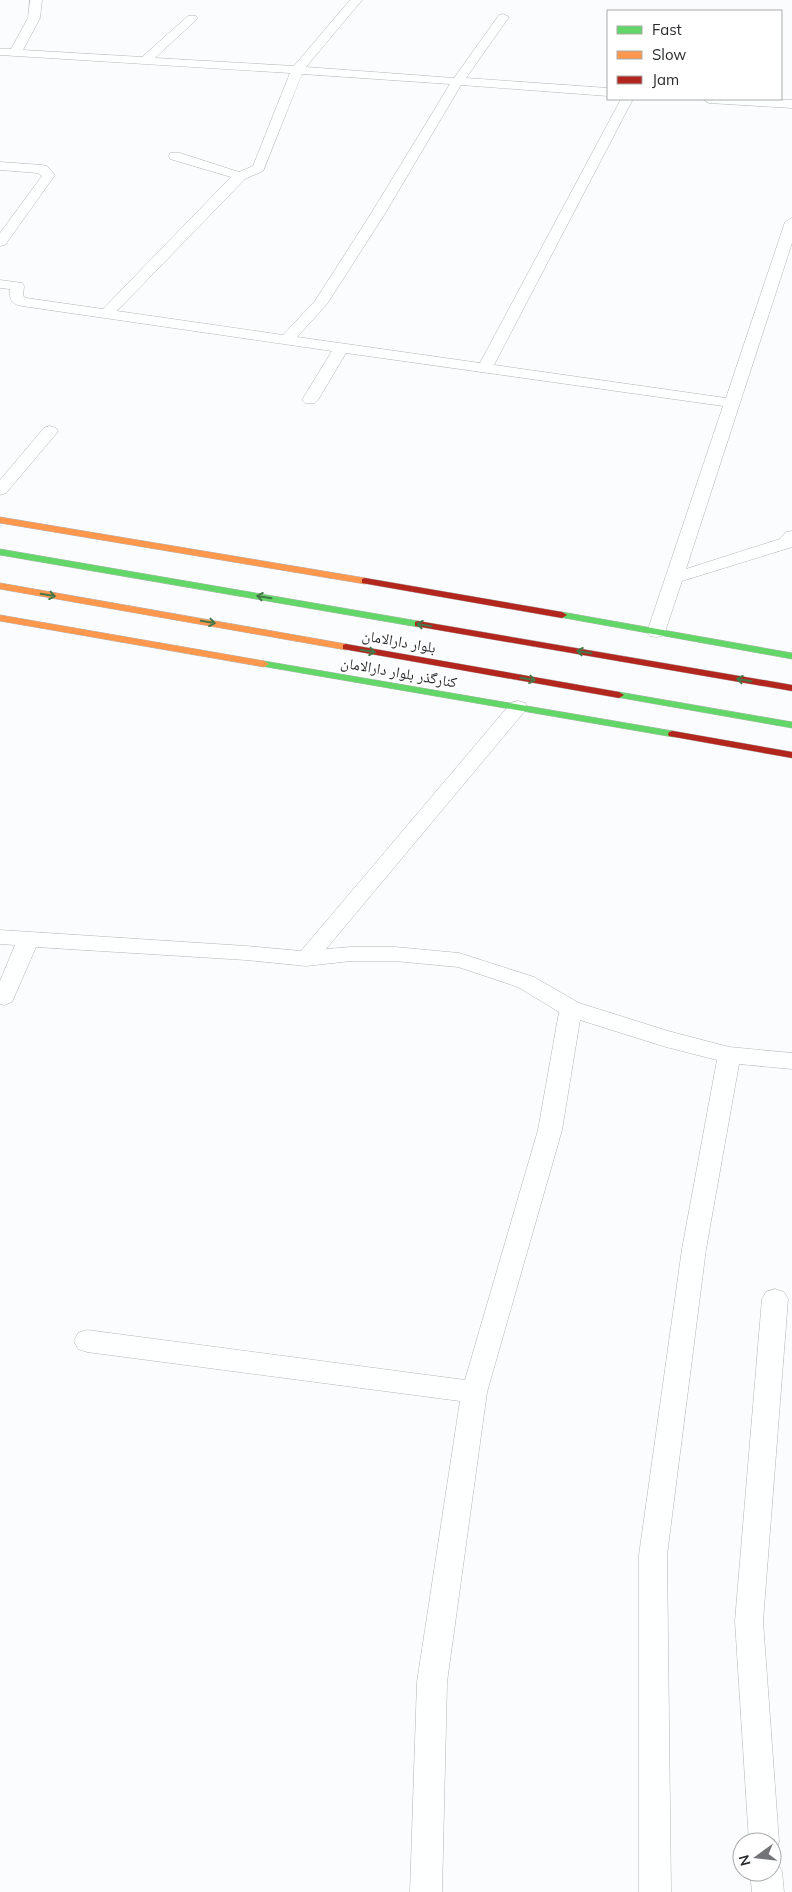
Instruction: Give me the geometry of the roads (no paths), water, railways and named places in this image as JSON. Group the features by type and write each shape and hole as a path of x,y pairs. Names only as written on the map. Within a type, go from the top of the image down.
{"street":[{"path":"15,53 34,18 36,0"},
{"path":"106,315 240,176 258,168 272,129 295,80 297,70 356,0"},
{"path":"286,340 320,304 379,212 458,81 503,17"},
{"path":"145,62 192,18"},
{"path":"0,52 297,70 607,92"},
{"path":"484,369 626,100"},
{"path":"726,100 792,104"},
{"path":"174,156 240,176"},
{"path":"0,166 42,169 49,175 0,242"},
{"path":"656,632 792,222"},
{"path":"0,284 18,286 18,301 731,403"},
{"path":"310,400 341,348"},
{"path":"0,490 50,432"},
{"path":"0,520 235,558 792,656"},
{"path":"674,578 786,543 792,536"},
{"name":"بلوار دارالامان","path":"0,552 792,688"},
{"name":"بلوار دارالامان","path":"0,586 792,725"},
{"name":"کنارگذر بلوار دارالامان","path":"0,618 792,755"},
{"path":"306,959 518,708"},
{"path":"0,937 246,953 306,959 351,954 395,954 459,960 526,982 571,1009 666,1039 729,1055 792,1061"},
{"path":"4,997 28,940"},
{"path":"426,1892 432,1682 474,1392 550,1130 571,1009"},
{"path":"655,1892 654,1555 694,1249 729,1055"},
{"path":"763,1832 749,1620 775,1299"},
{"path":"87,1341 474,1392"}]}
